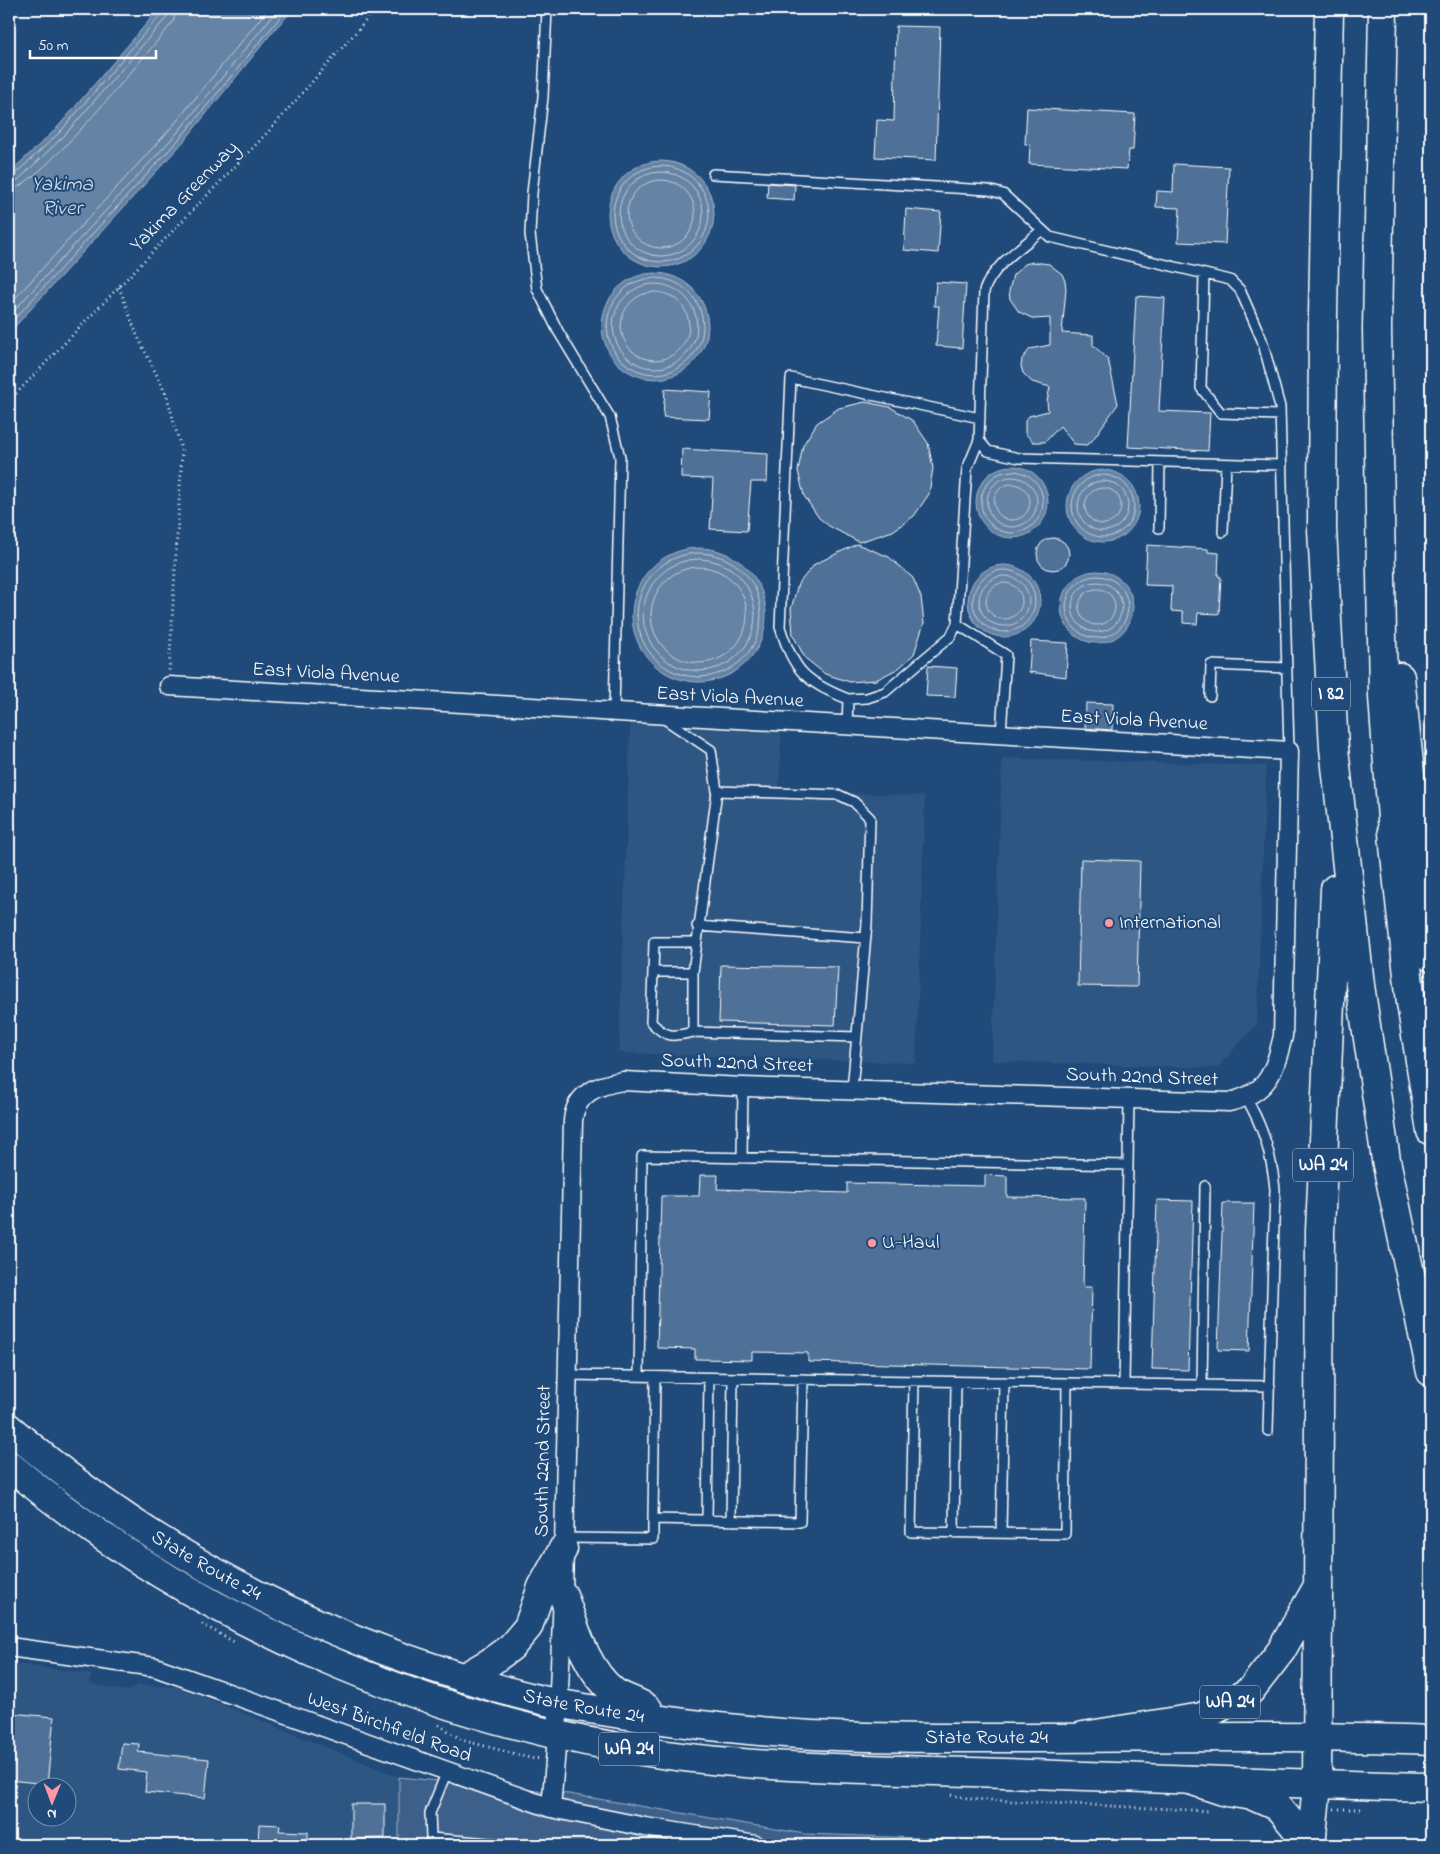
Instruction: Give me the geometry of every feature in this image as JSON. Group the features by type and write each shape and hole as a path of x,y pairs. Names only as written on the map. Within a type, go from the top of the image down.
{"main road":[{"name":"I 82","path":"1329,9 1323,314 1322,529 1334,748 1360,985 1386,1160 1431,1372"},
{"path":"1383,9 1377,329 1382,697 1394,846 1411,1003 1431,1131"},
{"path":"1377,329 1391,444 1400,686 1428,946 1431,957"},
{"name":"WA 24","path":"1084,1736 1202,1717 1250,1691 1281,1651 1320,1582 1320,1231 1335,904 1334,748"},
{"name":"State Route 24","path":"9,1428 45,1460 108,1507 176,1552 295,1614 398,1656 463,1678 558,1703 755,1731 865,1737 1318,1736"},
{"name":"State Route 24","path":"9,1466 86,1527 248,1624 368,1675 462,1710 557,1736 665,1755 754,1764 1317,1785"},
{"path":"463,1678 489,1664 510,1647 528,1626 542,1587 563,1544"},
{"path":"1311,1845 1317,1785 1320,1582"},
{"path":"563,1595 584,1649 600,1679 615,1693 644,1706 662,1718"},
{"name":"WA 24","path":"1318,1736 1431,1740"},
{"name":"WA 24","path":"1190,1780 1226,1792 1253,1796 1278,1807 1295,1827 1303,1845"},
{"name":"WA 24","path":"1317,1785 1431,1787"}],"street":[{"name":"East Viola Avenue","path":"169,686 660,716 1289,751"},
{"name":"South 22nd Street","path":"551,1808 557,1736 563,1595 573,1121 577,1106 585,1094 608,1083 623,1081 743,1087 1229,1102 1246,1098 1265,1086 1275,1067 1283,1036 1289,751"},
{"name":"West Birchfield Road","path":"9,1647 155,1667 551,1808 645,1827 756,1845"}],"lane":[{"path":"547,9 543,97 532,192 530,234 537,289 558,331 610,417 620,457 614,712"},
{"path":"713,174 988,190 1003,194 1050,237 1230,280 1240,290 1262,340 1280,415 1289,751"},
{"path":"980,418 791,378 780,627 787,651 796,668 825,690 848,699 867,698 885,692 951,636 957,624 967,469 979,440 980,418 984,291 989,279 1000,266 1042,230"},
{"path":"1204,274 1201,388 1221,413 1280,415"},
{"path":"979,440 988,451 1019,458 1282,465"},
{"path":"1159,528 1160,462"},
{"path":"1223,532 1226,464"},
{"path":"957,624 1006,655 1001,734"},
{"path":"1210,696 1211,665 1287,668"},
{"path":"848,699 848,725"},
{"path":"660,716 711,750 717,791 692,972 693,1032"},
{"path":"717,791 839,796 854,802 870,818 866,938 852,1090"},
{"path":"697,926 866,938"},
{"path":"696,942 654,942 651,1022 660,1032 674,1037 693,1032 857,1037"},
{"path":"653,972 692,972"},
{"path":"742,1158 743,1087"},
{"path":"1124,1384 1129,1098"},
{"path":"1246,1098 1265,1138 1275,1189 1268,1430"},
{"path":"639,1376 642,1156 1128,1165"},
{"path":"1202,1385 1205,1186"},
{"path":"567,1375 1270,1386"},
{"path":"563,1544 653,1539 656,1377"},
{"path":"707,1520 709,1378"},
{"path":"731,1520 733,1378"},
{"path":"653,1520 800,1522 803,1379"},
{"path":"914,1381 911,1532 1064,1534 1067,1384"},
{"path":"954,1532 956,1382"},
{"path":"1001,1533 1004,1382"},
{"path":"447,1771 430,1813 431,1841 512,1845"}],"path":[{"name":"Yakima Greenway","path":"9,400 269,131 376,9"},
{"path":"119,287 137,335 167,396 182,453 169,686"}],"shaded area":[{"path":"631,707 782,712 779,791 925,796 916,1063 619,1053"},
{"path":"1002,758 1266,766 1257,1024 1217,1068 992,1061"},
{"path":"9,1663 91,1674 90,1684 128,1691 138,1685 179,1687 399,1777 399,1845 9,1845"},
{"path":"399,1777 569,1794 805,1834 1122,1845 399,1845"}],"water":[{"name":"Yakima River","path":"159,9 294,9 275,29 185,140 9,333 9,173 56,129"},
{"path":"661,161 681,165 699,176 710,194 714,214 710,234 699,252 681,263 661,267 641,263 623,252 612,234 608,214 612,194 623,176 641,165"},
{"path":"655,273 675,277 693,288 704,306 708,326 704,346 693,364 675,375 655,379 635,375 617,364 606,346 602,326 606,306 617,288 635,277"},
{"path":"1019,466 1038,476 1046,488 1048,502 1046,516 1038,528 1026,536 1005,538 986,528 978,516 976,495 986,476 998,468"},
{"path":"1110,470 1129,480 1137,492 1139,506 1137,520 1129,532 1117,540 1096,542 1077,532 1069,520 1067,499 1077,480 1089,472"},
{"path":"699,548 725,553 736,559 746,568 755,578 761,589 766,615 761,641 755,652 746,662 736,671 725,677 699,682 673,677 662,671 652,662 643,652 637,641 632,615 637,589 643,578 652,568 662,559 673,553"},
{"path":"1011,565 1030,575 1038,587 1040,601 1038,615 1030,627 1018,635 997,637 978,627 970,615 968,594 978,575 990,567"},
{"path":"1104,571 1123,581 1131,593 1133,607 1131,621 1123,633 1111,641 1090,643 1071,633 1063,621 1061,600 1071,581 1083,573"}],"building":[{"path":"896,26 940,27 936,160 875,157 877,120 894,121"},
{"path":"1027,108 1135,114 1133,150 1129,150 1127,169 1029,164 1030,145 1025,144"},
{"path":"1174,164 1229,167 1225,244 1178,242 1180,208 1156,207 1157,191 1173,192"},
{"path":"768,183 795,185 794,200 767,198"},
{"path":"906,209 941,212 938,253 904,250"},
{"path":"1033,262 1049,264 1062,274 1065,281 1062,333 1093,335 1093,345 1108,359 1118,404 1091,442 1086,445 1074,444 1060,426 1045,442 1033,442 1025,433 1025,421 1029,416 1048,411 1047,401 1050,387 1032,382 1023,373 1021,366 1022,359 1030,349 1050,345 1050,318 1034,319 1019,312 1010,299 1009,291 1013,275 1025,264"},
{"path":"936,282 966,284 962,348 936,346 939,306 934,306"},
{"path":"1136,296 1165,298 1159,411 1210,413 1208,451 1128,447"},
{"path":"665,389 711,392 709,419 663,417"},
{"path":"865,402 890,407 913,421 928,443 933,468 929,494 914,516 893,531 859,542 829,526 819,518 804,496 798,471 803,445 817,423 839,408"},
{"path":"682,449 768,454 767,482 751,482 747,531 710,529 713,479 681,478"},
{"path":"1053,538 1065,542 1069,554 1065,566 1053,570 1041,566 1037,554 1041,542"},
{"path":"857,544 889,557 913,578 921,597 924,623 914,654 899,668 876,680 850,682 825,674 805,658 793,635 791,609 798,584 815,564"},
{"path":"1147,545 1208,549 1208,552 1219,553 1218,576 1221,577 1219,614 1198,613 1197,624 1183,623 1183,612 1171,611 1172,586 1145,585"},
{"path":"1031,641 1068,643 1066,677 1029,672"},
{"path":"928,666 957,668 955,697 926,696"},
{"path":"1086,703 1113,704 1112,730 1085,728"},
{"name":"International","path":"1081,859 1140,861 1137,987 1078,986"},
{"path":"721,965 838,967 835,1025 719,1022"},
{"name":"U-Haul","path":"700,1175 718,1175 717,1189 847,1193 847,1183 985,1186 985,1175 1007,1176 1007,1197 1085,1198 1083,1287 1092,1287 1090,1369 808,1362 808,1353 752,1352 752,1360 695,1359 695,1349 657,1348 661,1196 699,1196"},
{"path":"1157,1200 1193,1201 1188,1370 1152,1369"},
{"path":"1223,1203 1254,1203 1249,1351 1218,1350"},
{"path":"10,1713 54,1717 48,1776 28,1776 28,1782 9,1780"},
{"path":"122,1743 139,1744 138,1752 209,1759 205,1798 145,1792 147,1772 119,1769"},
{"path":"351,1804 385,1804 385,1838 351,1839"},
{"path":"259,1824 280,1825 279,1831 308,1832 308,1845 258,1845"}],"place":[{"name":"International","path":"1109,923"},
{"name":"U-Haul","path":"872,1243"}]}
